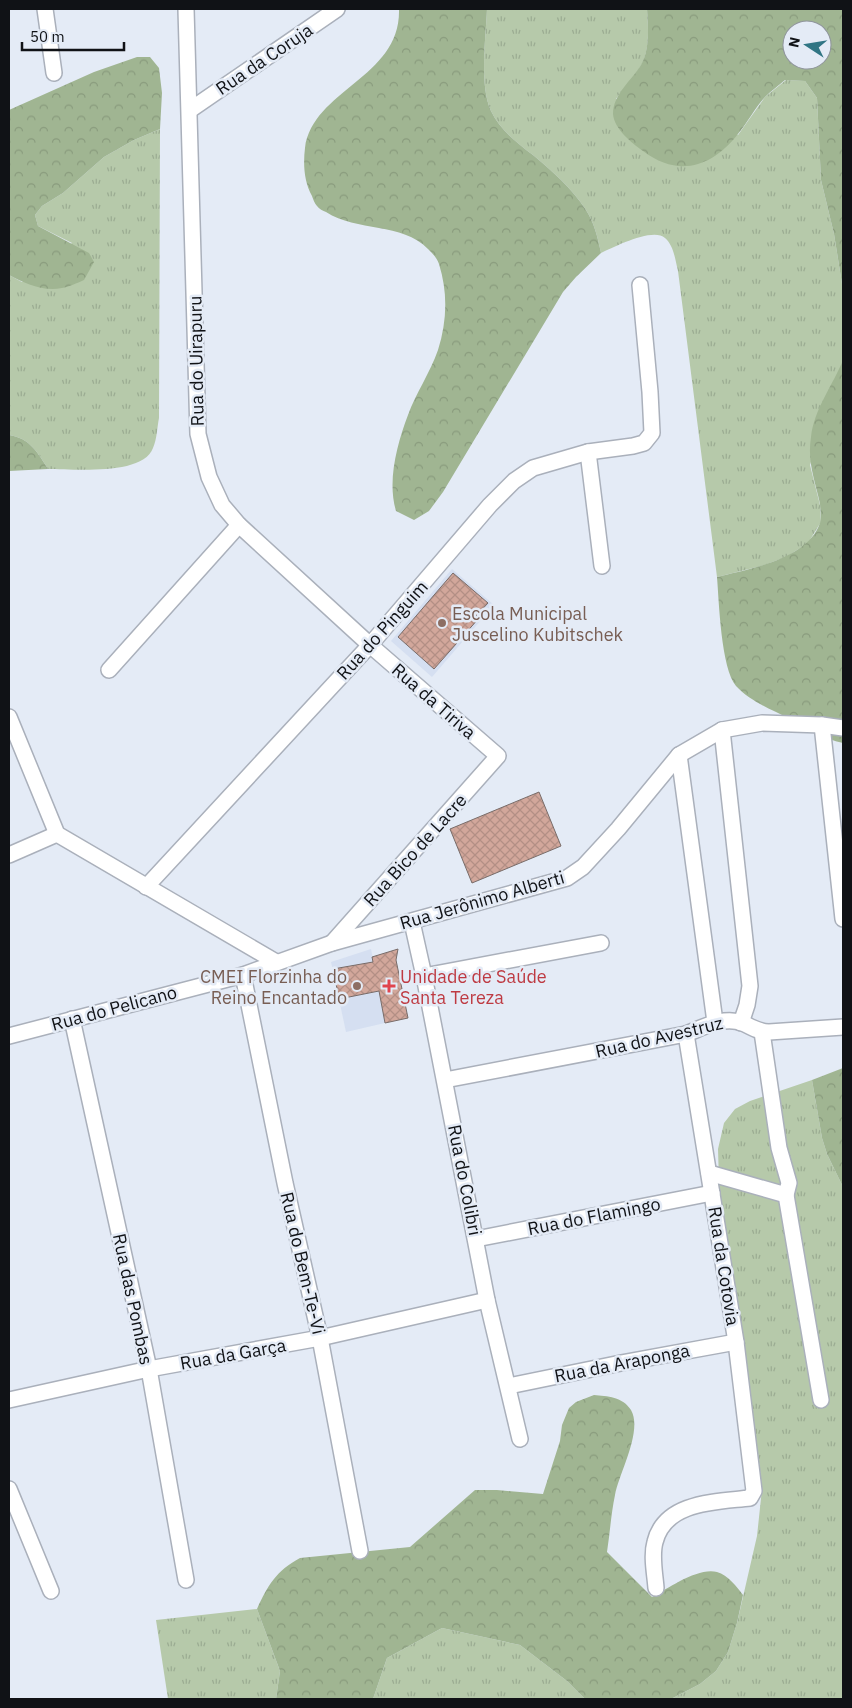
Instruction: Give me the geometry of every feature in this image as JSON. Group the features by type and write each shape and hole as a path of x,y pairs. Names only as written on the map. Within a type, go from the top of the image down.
{"street":[{"path":"45,9 54,73"},
{"name":"Rua do Uirapuru","path":"186,9 198,434 209,477 222,505 239,525 370,645"},
{"name":"Rua da Coruja","path":"190,110 337,9"},
{"name":"Rua do Pinguim","path":"146,887 370,645 490,505 514,481 533,468 588,452 644,443 652,434 640,285"},
{"path":"588,452 602,566"},
{"path":"109,670 239,525"},
{"name":"Rua da Tiriva","path":"370,645 498,756"},
{"path":"9,717 57,834 276,962"},
{"name":"Rua Jerônimo Alberti","path":"332,943 567,878 583,867 595,854 680,755 722,730 762,723 822,725 843,728"},
{"path":"822,725 843,919"},
{"path":"722,730 750,986 747,1005 741,1023"},
{"path":"680,755 715,1022"},
{"name":"Rua Bico de Lacre","path":"332,943 498,756"},
{"path":"9,856 57,834"},
{"name":"Rua do Colibri","path":"412,922 445,1080 487,1300 520,1439"},
{"name":"Rua do Pelicano","path":"9,1036 243,975 332,943"},
{"path":"424,976 601,943"},
{"name":"Rua do Bem-Te-Vi","path":"243,975 285,1183 320,1338 360,1552"},
{"name":"Rua das Pombas","path":"72,1019 149,1369 186,1580"},
{"name":"Rua do Avestruz","path":"445,1080 686,1034 715,1022 730,1021 741,1023 762,1032 843,1027"},
{"path":"762,1032 779,1148 789,1183 786,1195 821,1400"},
{"name":"Rua da Cotovia","path":"656,1588 655,1542 664,1522 680,1510 703,1503 750,1498 754,1491 736,1342 686,1034"},
{"path":"709,1173 786,1195"},
{"name":"Rua do Flamingo","path":"476,1239 712,1194"},
{"name":"Rua da Garça","path":"9,1400 149,1369 320,1338 487,1300"},
{"name":"Rua da Araponga","path":"508,1386 736,1342"},
{"path":"9,1489 15,1519 51,1591"}],"shaded area":[{"name":"Escola Municipal Juscelino Kubitschek","path":"452,569 494,605 432,677 391,641"},
{"name":"CMEI Florzinha do Reino Encantado","path":"371,949 385,1023 346,1032 331,962"}],"green space":[{"path":"399,9 487,9 484,75 487,100 491,111 509,136 568,187 580,202 589,215 601,253 563,292 443,492 429,511 414,520 396,511 393,499 394,463 411,407 435,358 441,339 445,318 445,296 439,264 428,249 417,240 392,231 338,218 320,209 309,191 304,167 305,148 311,128 323,111 372,68 386,52 396,32"},
{"path":"487,9 647,9 648,36 645,57 642,64 616,99 738,135 765,97 786,80 805,81 817,98 821,180 834,234 843,290 843,360 810,465 820,505 821,522 808,543 786,557 761,566 717,577 678,271 672,249 665,238 659,235 652,235 633,239 601,253 591,220 574,194 533,155 515,141 499,124 491,111 485,88 484,61"},
{"path":"647,9 843,9 843,290 834,234 821,180 817,98 805,81 785,80 765,97 728,145 706,161 682,166 669,164 656,159 624,135 614,120 613,114 619,94 644,59 648,38"},
{"path":"137,57 150,57 159,68 162,93 160,129 134,140 104,157 63,193 42,206 35,215 38,226 89,253 94,262 84,280 65,287 48,289 27,284 9,275 9,110 94,72"},
{"path":"160,129 159,418 154,445 147,457 122,467 90,470 48,469 33,447 23,439 9,435 9,275 22,282 72,243 38,226 35,215 42,206 63,193 104,157 134,140"},
{"path":"843,360 843,743 822,736 760,704 736,686 727,665 724,650 717,577 760,566 791,554 803,546 813,535 820,523 820,504 810,455 811,437 820,407"},
{"path":"9,435 23,439 33,447 48,469 9,471"},
{"path":"843,1068 843,1187 827,1154 822,1138 812,1080"},
{"path":"812,1080 822,1138 827,1154 843,1187 843,1699 671,1699 700,1684 716,1671 728,1652 737,1623 757,1536 762,1489 758,1453 720,1216 718,1149 724,1123 735,1109 750,1101"},
{"path":"594,1395 614,1398 624,1402 631,1410 634,1419 632,1440 617,1486 612,1509 607,1552 652,1597 684,1579 709,1571 725,1576 743,1595 728,1652 716,1671 700,1684 671,1699 585,1699 567,1681 520,1645 442,1628 387,1658 373,1699 276,1699 280,1671 257,1609 269,1586 285,1568 300,1558 410,1547 475,1490 543,1494 560,1441 562,1425 569,1408 576,1402"},
{"path":"257,1609 280,1671 276,1699 168,1699 156,1620"},
{"path":"442,1628 520,1645 567,1681 585,1699 373,1699 387,1658"}],"building":[{"name":"Escola Municipal Juscelino Kubitschek","path":"453,573 488,603 476,616 479,618 434,669 398,637"},
{"path":"539,792 561,846 472,883 450,829"},
{"path":"398,949 396,960 408,1018 385,1023 379,991 339,999 333,969 373,962 372,957"}],"place":[{"name":"Escola Municipal Juscelino Kubitschek","path":"442,623"},
{"name":"CMEI Florzinha do Reino Encantado","path":"357,986"},
{"name":"Unidade de Saúde Santa Tereza","path":"389,986"}]}
